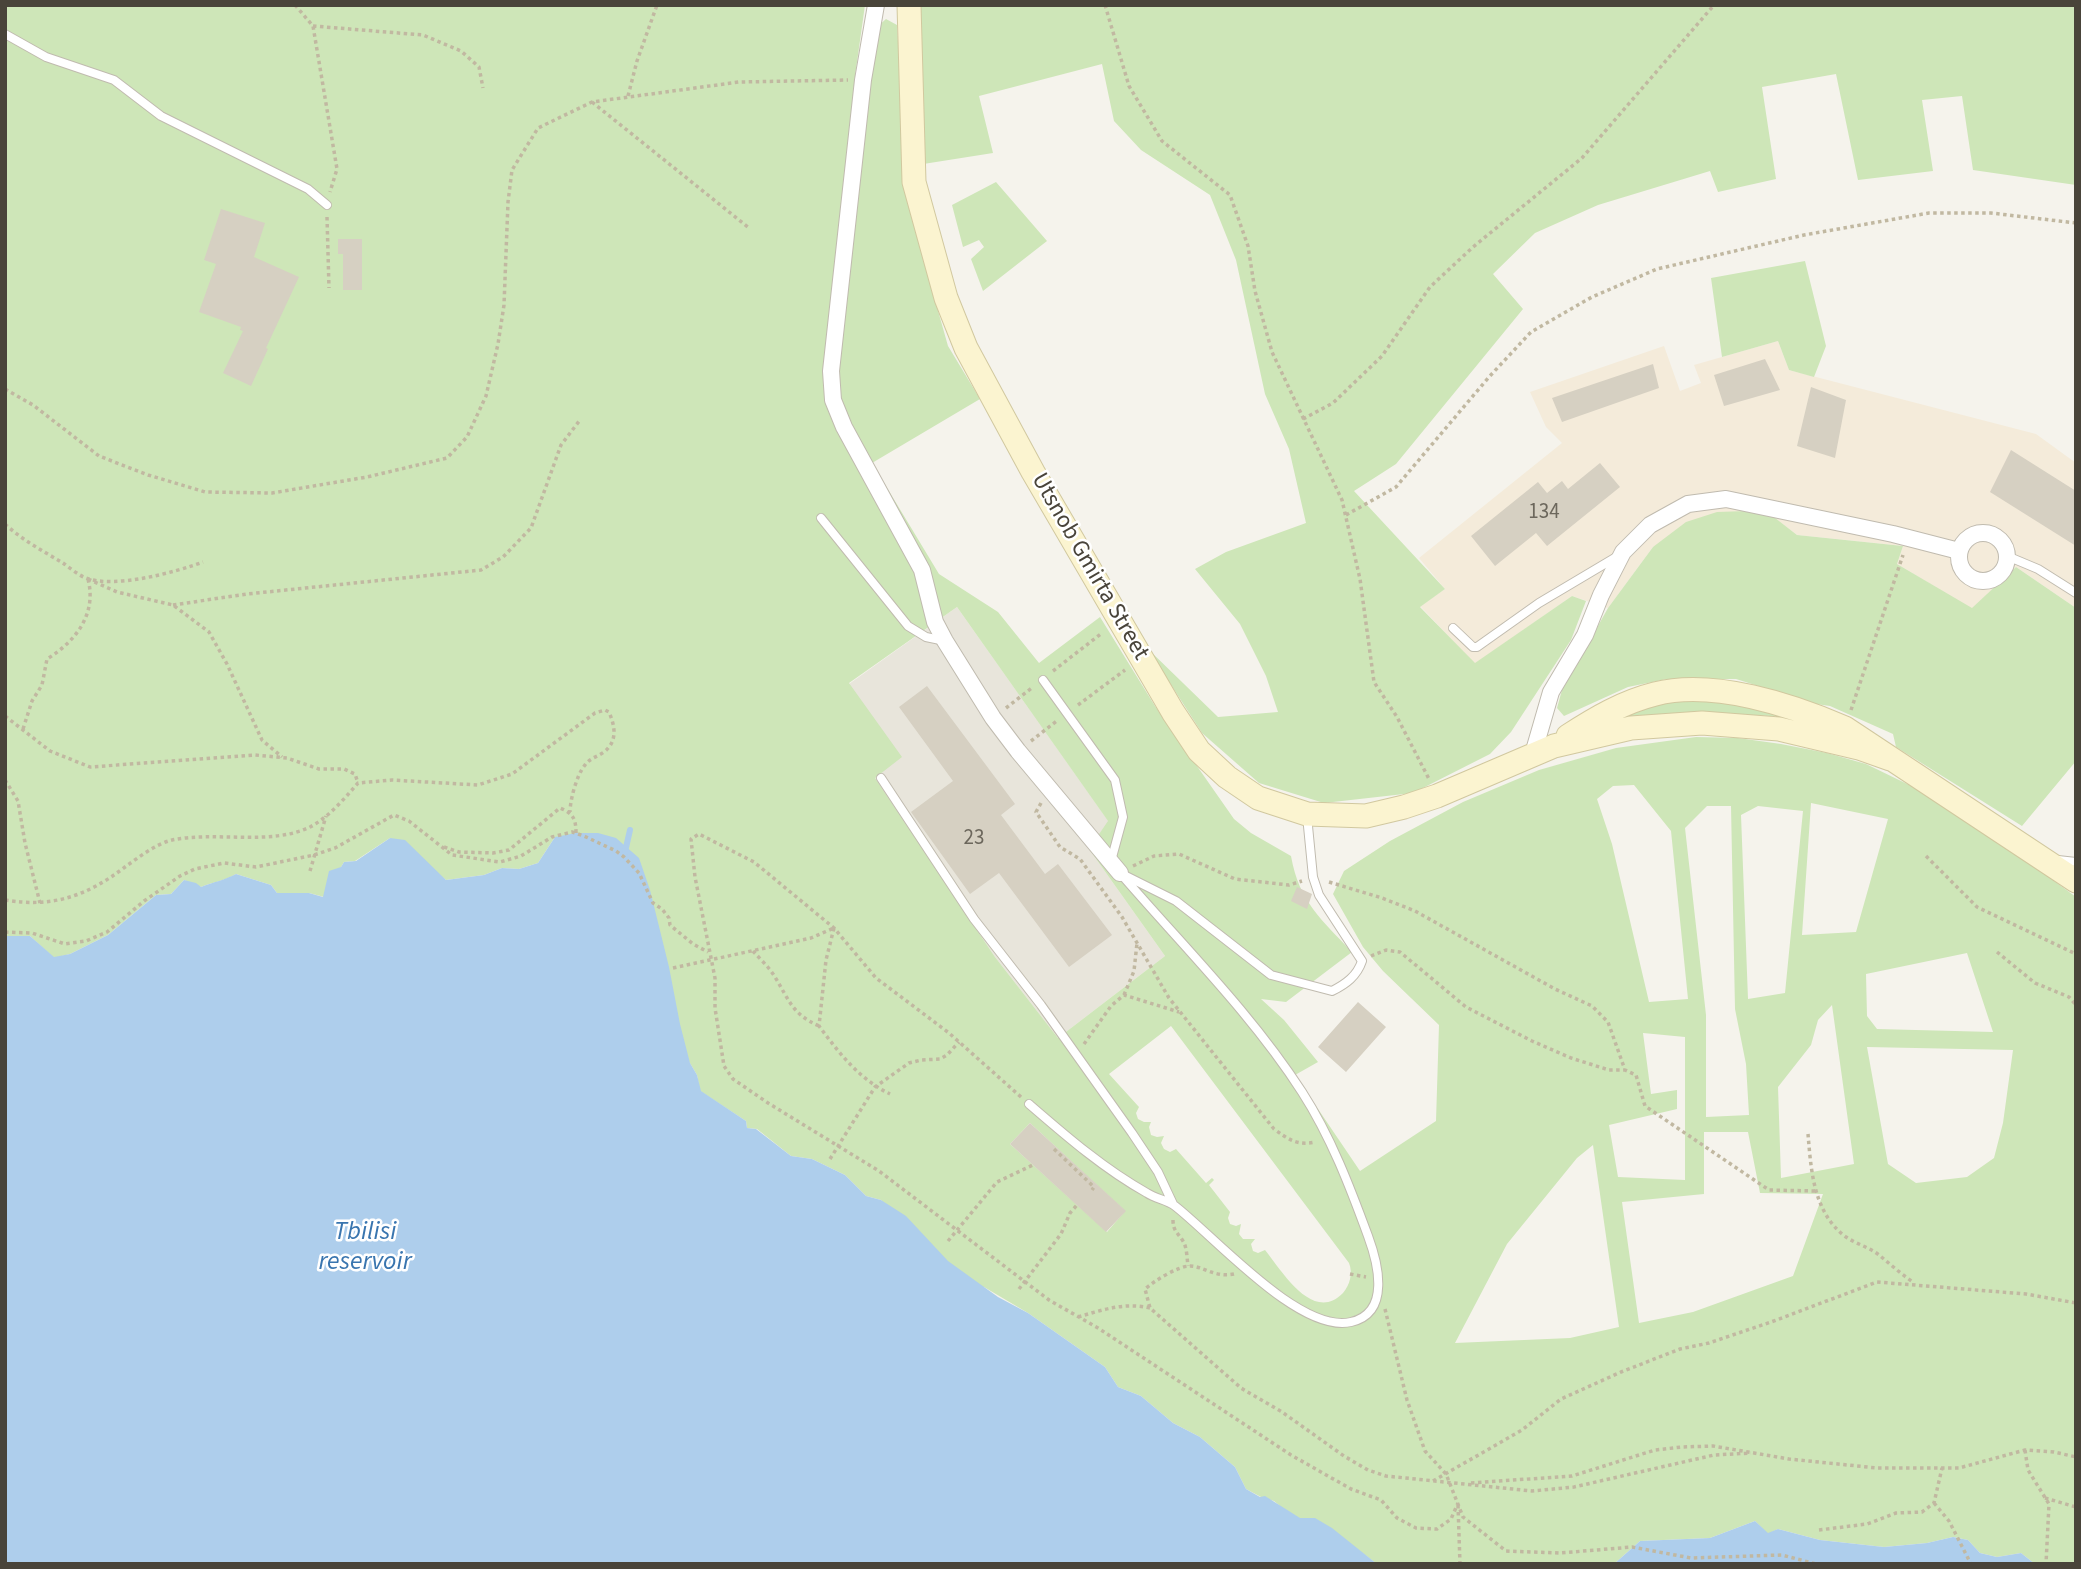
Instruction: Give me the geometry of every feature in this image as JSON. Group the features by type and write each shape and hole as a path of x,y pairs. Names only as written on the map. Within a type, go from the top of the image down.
{"main road":[{"name":"Utsnob Gmirta Street","path":"909,5 914,183 946,298 966,348 1040,483 1173,712 1199,751 1227,777 1258,798 1307,814 1366,816 1437,796 1543,750 1620,705 1657,693 1694,690 1773,701 1844,728 2076,881"},
{"name":"Utsnob Gmirta Street","path":"1543,750 1631,727 1715,724 1779,729 1819,737 1890,759"}],"street":[{"path":"876,5 863,80 831,371 833,400 844,427 922,570 935,622 944,641 993,718 1115,867"},
{"path":"1543,750 1551,692 1584,635 1623,552 1650,525 1688,504 1726,499 1959,551"},
{"path":"1989,533 2002,542 2007,556 2006,564 1996,577 1980,581 1972,579 1960,567 1959,551 1967,538 1974,534 1989,533"}],"lane":[{"path":"5,34 46,57 114,80 161,116 307,189 327,205"},
{"path":"821,519 908,626 926,636 944,641"},
{"path":"1453,628 1477,647 1539,603 1623,552"},
{"path":"2007,556 2038,569 2076,593"},
{"path":"1042,680 1115,780 1123,817 1115,867"},
{"path":"881,778 974,919 1078,1056 1158,1172 1173,1204"},
{"path":"1115,867 1176,901 1271,975 1332,991 1345,985 1359,970 1362,961 1320,895 1314,877 1307,814"},
{"path":"2041,858 2076,862"},
{"path":"1029,1104 1070,1140 1148,1194 1173,1204 1293,1307 1317,1319 1340,1324 1354,1322 1368,1314 1378,1294 1376,1258 1352,1191 1303,1093 1242,1012 1115,867"}],"path":[{"path":"295,5 313,26 337,169 327,205 329,288"},
{"path":"628,96 657,5"},
{"path":"1105,5 1129,86 1162,141 1230,195 1248,246 1255,290 1272,352 1342,500 1360,579 1374,682 1397,717 1437,796"},
{"path":"1303,419 1333,403 1382,356 1430,287 1472,247 1582,158 1714,5"},
{"path":"313,26 423,35 461,51 479,67 483,88"},
{"path":"5,389 33,405 99,456 148,475 205,492 272,493 367,477 447,458 467,437 486,396 504,305 508,202 512,170 538,128 592,102 628,96 739,82 863,80"},
{"path":"592,102 749,228"},
{"path":"1346,514 1396,487 1489,377 1531,332 1592,297 1657,269 1804,235 1929,213 1991,214 2076,223"},
{"path":"5,524 88,579 117,592 173,605 247,594 481,570 503,557 531,528 561,445 580,420"},
{"path":"1844,728 1909,538"},
{"path":"88,579 149,578 203,562"},
{"path":"23,730 32,701 42,685 47,659 62,650 89,612 92,594 88,579"},
{"path":"173,605 209,632 262,740 283,758"},
{"path":"1018,699 1098,636"},
{"path":"1041,733 1122,672"},
{"path":"5,901 51,903 86,892 140,856 170,841 204,837 288,835 312,826 337,807 358,783 392,780 478,785 512,774 595,713 605,710 609,712 614,723 615,736 605,752 582,768 570,802 576,833"},
{"path":"5,716 50,751 90,767 255,755 283,758 318,769 344,769 355,774 358,783"},
{"path":"5,780 18,801 24,843 40,903"},
{"path":"441,846 459,852 493,853 509,850 525,839 554,811 560,808 570,812"},
{"path":"1036,811 1060,846 1080,859 1122,916 1169,998 1274,1129 1294,1143 1317,1142 1326,1136"},
{"path":"310,871 327,814"},
{"path":"5,932 32,933 65,944 86,941 107,932 144,901 195,869 224,863 256,867 314,855 335,848 394,815 409,821 452,855 500,862 521,856 552,837 576,833 624,857 639,873 653,903 669,918 670,925 709,953"},
{"path":"1029,1104 959,1042 876,978 834,928 754,862 699,834 691,839 695,877 715,978 715,1009 724,1066 733,1079 878,1171 1049,1300 1098,1328 1291,1455 1351,1489 1381,1500 1397,1518 1416,1528 1437,1529 1451,1519 1458,1503"},
{"path":"1115,867 1154,856 1179,854 1235,879 1289,885 1314,877 1415,911 1555,989 1592,1006 1608,1022 1625,1070"},
{"path":"1926,856 1978,908 2076,954"},
{"path":"673,968 811,937 834,928"},
{"path":"819,1026 826,960 834,928"},
{"path":"1078,1056 1088,1035 1111,1006 1124,995 1134,971 1137,943"},
{"path":"752,950 774,975 788,1002 804,1019 819,1026 844,1059 875,1087 890,1094"},
{"path":"1362,961 1386,950 1401,952 1466,1007 1571,1058 1636,1075 1645,1106 1769,1190 1816,1191"},
{"path":"1997,951 2035,983 2069,997 2076,1005"},
{"path":"1124,995 1181,1013"},
{"path":"830,1158 875,1087 909,1063 921,1059 940,1059 959,1042"},
{"path":"1808,1133 1812,1176 1829,1218 1845,1236 1878,1254 1914,1283"},
{"path":"1048,1150 1055,1148 1094,1187 1092,1190"},
{"path":"948,1241 997,1182 1033,1165"},
{"path":"1173,1204 1173,1227 1184,1242 1188,1266"},
{"path":"1019,1289 1061,1234 1070,1213 1077,1205"},
{"path":"1150,1308 1145,1289 1161,1276 1188,1266 1224,1276 1237,1274 1247,1268"},
{"path":"1433,1481 1522,1430 1561,1399 1621,1372 1680,1349 1709,1343 1771,1322 1877,1282 2026,1294 2076,1303"},
{"path":"1378,1294 1387,1312 1418,1437 1425,1451 1446,1474 1463,1517 1506,1551 1560,1553 1632,1547 1691,1558 1782,1555 1816,1564"},
{"path":"1078,1317 1117,1306 1137,1305 1150,1308 1241,1388 1368,1470 1386,1476 1532,1491 1574,1487 1714,1455 1751,1453"},
{"path":"1451,1483 1542,1480 1572,1476 1655,1450 1682,1447 1713,1446 1789,1460 1877,1468 1959,1468 2025,1450 2076,1457"},
{"path":"2025,1450 2028,1470 2049,1504 2046,1564"},
{"path":"1819,1530 1867,1524 1896,1513 1922,1512 1934,1503 1942,1468"},
{"path":"2045,1498 2076,1507"},
{"path":"1458,1503 1460,1564"},
{"path":"1934,1503 1949,1521 1971,1564"}],"shaded area":[{"path":"1778,341 1789,370 2036,434 2076,463 2076,608 2016,567 1972,609 1897,564 1903,546 1797,535 1769,514 1653,547 1608,608 1572,596 1475,664 1420,606 1445,589 1419,558 1562,443 1546,427 1530,392 1664,346 1680,391 1701,383 1694,365"},
{"path":"957,607 1109,822 1089,849 1165,956 1058,1038 995,957 874,778 849,684"}],"green space":[{"path":"5,5 865,5 826,352 877,27 886,19 897,25 908,205 948,346 980,399 872,463 939,574 998,612 1039,663 1100,617 1155,706 1234,819 1251,833 1291,856 1306,898 1352,952 1286,1002 1261,999 1284,1020 1318,1062 1295,1075 1360,1171 1436,1121 1439,1025 1383,971 1363,947 1333,894 1344,871 1390,841 1463,802 1539,770 1616,748 1696,737 1738,738 1827,753 1866,764 1932,796 1972,821 2076,897 2076,1564 2035,1564 2021,1553 1997,1557 1980,1553 1968,1540 1953,1537 1927,1543 1884,1547 1820,1540 1778,1529 1768,1534 1755,1521 1710,1538 1640,1541 1614,1564 1377,1564 1361,1552 1286,1511 1274,1501 1246,1489 1235,1467 1200,1437 1173,1423 1141,1396 1118,1387 1105,1367 1028,1313 984,1287 978,1294 881,1200 866,1196 845,1175 812,1159 791,1156 757,1129 747,1128 746,1121 700,1091 697,1075 555,837 538,863 519,869 502,868 484,875 446,880 390,838 355,861 344,862 324,897 309,893 277,893 271,885 236,874 201,887 184,880 171,894 156,895 108,935 70,954 54,958 30,936 5,936","holes":["957,607 1108,821 1089,849 1165,956 1058,1038 995,957 875,778 902,757 849,683","1634,785 1671,831 1688,999 1649,1002 1612,844 1597,799 1613,786","1811,803 1888,819 1856,932 1802,935","1707,806 1731,806 1735,1009 1746,1064 1749,1115 1706,1117 1706,1015 1685,828","1758,806 1803,811 1785,993 1748,999 1741,815","1967,953 1993,1032 1877,1029 1867,1016 1866,974","1832,1005 1854,1164 1781,1178 1778,1087 1811,1045 1818,1020","1171,1026 1349,1263 1350,1279 1343,1293 1332,1301 1321,1302 1310,1299 1299,1291 1265,1250 1258,1253 1253,1251 1251,1244 1255,1239 1243,1239 1239,1234 1241,1224 1230,1224 1230,1212 1209,1185 1214,1180 1212,1178 1206,1183 1176,1149 1170,1152 1164,1149 1161,1143 1164,1136 1151,1135 1151,1122 1138,1119 1136,1113 1139,1107 1109,1074","1643,1033 1685,1037 1685,1180 1618,1177 1609,1125 1677,1109 1677,1090 1651,1094","1867,1047 2013,1050 2003,1123 1994,1158 1967,1177 1916,1183 1888,1164","1030,1123 1125,1211 1107,1232 1010,1144","1704,1132 1748,1132 1760,1193 1823,1194 1793,1276 1693,1312 1639,1323 1622,1202 1704,1194","1593,1145 1619,1327 1570,1338 1455,1343 1507,1244 1577,1158"]},
{"path":"918,5 2076,5 2076,185 1973,170 1962,96 1922,100 1933,171 1858,180 1836,74 1762,87 1776,179 1718,192 1710,171 1598,205 1535,233 1493,274 1523,309 1396,464 1354,491 1445,589 1420,607 1475,663 1572,596 1586,601 1571,640 1511,732 1490,754 1413,793 1324,803 1259,783 1202,733 1148,649 1218,717 1278,712 1266,676 1240,624 1195,569 1226,552 1306,523 1289,449 1265,394 1236,260 1210,195 1141,150 1114,121 1102,64 979,96 993,153 917,165"},
{"path":"996,182 1047,241 983,291 971,259 984,247 979,240 963,247 952,205"},
{"path":"1805,261 1826,346 1814,377 1789,370 1778,341 1722,357 1711,278"},
{"path":"1747,511 1770,514 1797,535 1903,546 1897,564 1972,608 2016,567 2076,608 2076,761 2022,826 1896,747 1893,734 1830,706 1736,679 1667,679 1628,687 1564,716 1557,708 1562,690 1608,608 1653,547 1686,522 1717,512"},
{"path":"1682,699 1738,705 1792,717 1727,714 1599,725 1654,701"}],"water":[{"name":"Tbilisi reservoir","path":"598,833 616,838 639,858 650,890 690,1063 697,1075 701,1091 746,1121 747,1128 756,1129 791,1156 812,1159 845,1175 866,1196 881,1200 906,1216 948,1261 1105,1367 1118,1387 1141,1396 1173,1423 1200,1437 1235,1467 1246,1489 1260,1497 1265,1496 1300,1518 1315,1518 1377,1564 5,1564 5,936 30,936 54,957 70,954 108,935 156,895 171,894 184,880 201,887 236,874 271,885 277,893 309,893 323,897 329,871 341,867 344,862 356,861 390,838 405,840 446,880 484,875 502,868 519,869 538,863 555,837"},
{"path":"1755,1521 1768,1533 1778,1529 1820,1540 1884,1547 1927,1543 1953,1537 1968,1540 1980,1553 1997,1557 2021,1553 2035,1564 1614,1564 1640,1541 1710,1538"}],"building":[{"path":"221,209 265,223 254,257 299,277 251,386 223,373 243,331 240,330 241,327 199,312 216,264 204,260"},
{"path":"338,239 362,239 362,290 343,290 343,254 338,254"},
{"path":"1765,359 1780,390 1724,406 1714,375"},
{"path":"1653,364 1659,388 1562,422 1552,398"},
{"path":"1811,387 1846,400 1835,458 1797,446"},
{"path":"2011,450 2076,491 2076,546 1990,492"},
{"path":"1600,463 1620,487 1547,546 1536,533 1495,566 1471,536 1538,482 1547,493 1562,481 1568,489"},
{"path":"927,686 1015,804 1001,815 1045,874 1058,864 1112,935 1069,967 999,873 970,894 911,812 953,781 899,707"},
{"path":"1297,887 1312,894 1307,909 1291,901"},
{"path":"1358,1002 1386,1027 1346,1072 1318,1047"},
{"path":"1030,1123 1126,1211 1106,1232 1010,1144"}],"waterway":[{"path":"625,852 630,830"}]}
